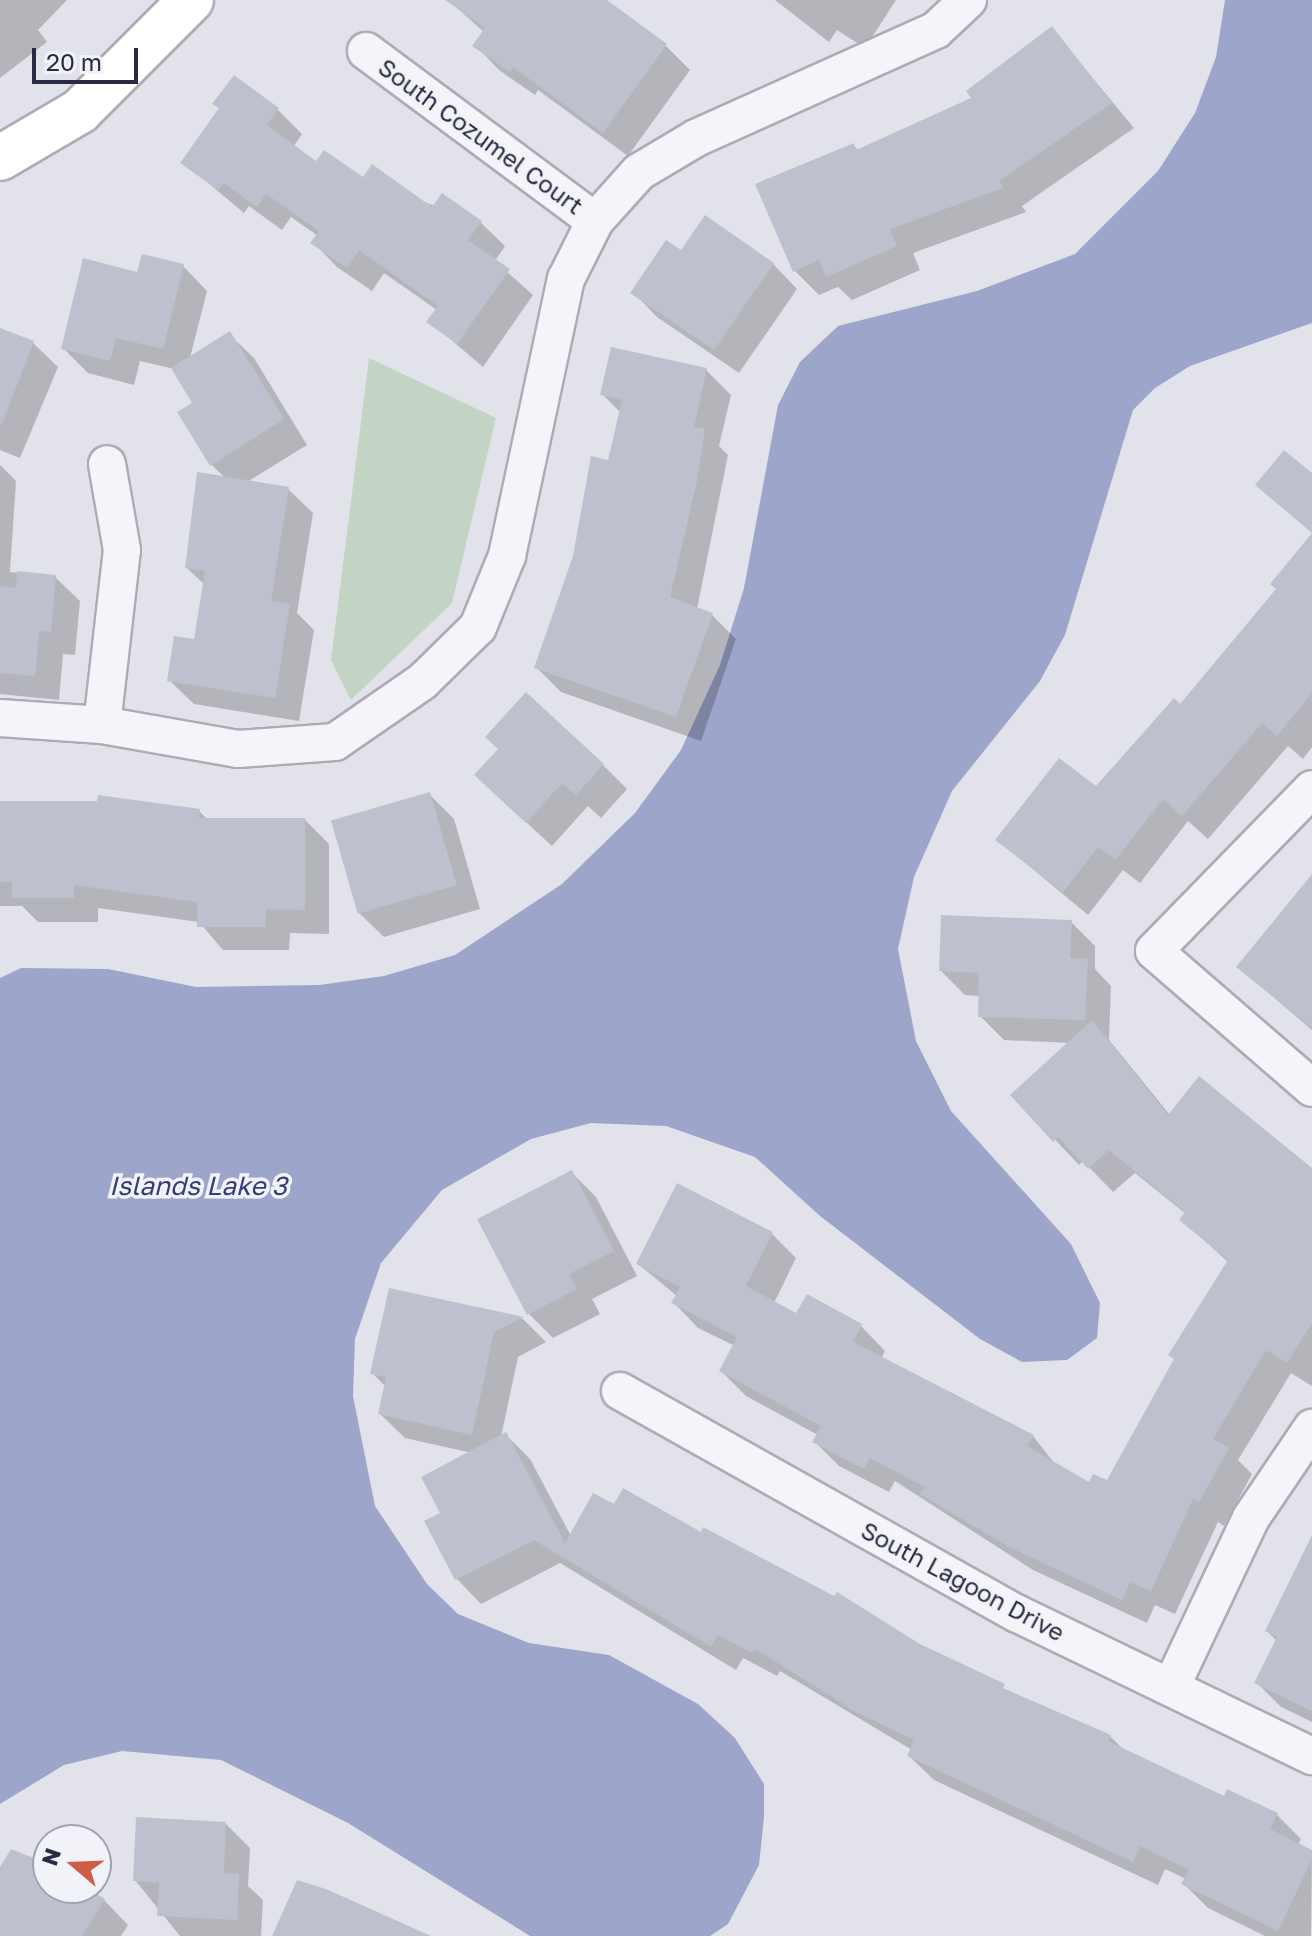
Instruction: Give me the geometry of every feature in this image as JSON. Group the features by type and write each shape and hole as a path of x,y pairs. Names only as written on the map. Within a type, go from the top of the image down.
{"street":[{"path":"0,158 80,111 191,0"},
{"path":"0,718 102,725 238,749 335,742 423,681 478,627 507,556 566,279 595,221 639,172 696,138 936,30 968,0"},
{"name":"South Cozumel Court","path":"366,51 595,221"},
{"path":"102,725 122,550 107,464"},
{"path":"1312,789 1154,951 1312,1088"},
{"name":"South Lagoon Drive","path":"620,1391 1016,1613 1172,1685 1312,1756"},
{"path":"1172,1685 1251,1518 1312,1428"}],"green space":[{"path":"369,358 496,418 452,603 351,700 331,660"}],"water":[{"name":"Islands Lake 3","path":"1225,0 1312,0 1312,323 1190,366 1155,388 1133,410 1065,635 1040,681 952,791 914,877 898,949 916,1041 951,1111 1071,1244 1100,1303 1097,1338 1067,1360 1022,1362 980,1339 820,1216 755,1157 666,1126 591,1123 531,1139 442,1190 381,1263 355,1339 353,1396 375,1506 427,1584 458,1614 529,1643 609,1655 698,1704 735,1738 764,1784 764,1817 759,1865 728,1924 710,1936 530,1936 348,1823 221,1760 122,1751 64,1765 0,1804 0,978 21,968 108,969 196,987 319,985 384,976 455,955 562,884 635,813 681,750 720,665 744,588 778,405 800,362 838,326 977,291 1075,254 1158,171 1195,113 1216,57"}],"building":[{"path":"445,0 607,0 667,44 603,133 513,67 510,72 472,46 485,28"},
{"path":"1052,26 1112,103 999,181 1003,188 890,229 897,246 826,277 819,260 793,272 755,184 854,143 856,150 971,98 966,91"},
{"path":"234,75 279,108 267,125 316,161 324,150 363,177 372,164 432,207 442,193 482,221 468,240 510,269 457,344 426,322 438,306 359,250 347,268 310,243 319,231 266,194 257,207 224,183 218,190 180,163 219,108 212,104"},
{"path":"705,215 774,263 714,350 630,293 666,240 681,250"},
{"path":"142,254 184,264 163,349 116,338 110,361 61,349 83,258 137,272"},
{"path":"0,328 34,341 2,424 0,423"},
{"path":"230,331 284,419 210,466 177,412 192,403 171,368"},
{"path":"611,347 707,368 694,427 705,429 697,481 670,597 713,613 676,717 534,668 573,556 591,456 608,460 622,400 600,395"},
{"path":"1284,450 1312,473 1312,533 1255,485"},
{"path":"197,472 289,487 271,601 290,604 275,698 167,681 174,636 194,639 205,571 185,568"},
{"path":"1312,533 1312,693 1277,736 1262,723 1182,816 1163,799 1115,860 1098,847 1063,892 995,840 1059,758 1096,786 1174,698 1180,704 1276,589 1270,584"},
{"path":"17,571 56,575 51,632 39,631 35,676 0,673 0,586 16,588"},
{"path":"526,692 604,764 576,795 562,783 526,823 474,775 498,749 485,737"},
{"path":"430,792 457,885 358,914 331,820"},
{"path":"98,795 200,809 199,818 305,818 305,910 266,909 266,927 197,927 197,902 74,885 74,898 12,898 12,882 0,882 0,801 97,801"},
{"path":"1312,874 1312,1028 1236,967"},
{"path":"941,915 1072,920 1070,958 1088,959 1085,1020 978,1017 979,973 939,971"},
{"path":"1092,1020 1168,1115 1199,1076 1312,1168 1312,1323 1287,1363 1266,1350 1213,1439 1229,1448 1199,1502 1193,1499 1151,1591 1130,1582 1122,1600 1007,1546 920,1494 925,1487 870,1458 864,1469 812,1442 821,1426 719,1371 737,1337 671,1303 680,1287 636,1264 677,1183 773,1232 746,1286 796,1313 807,1294 862,1324 853,1342 1034,1435 1027,1446 1089,1482 1093,1474 1107,1480 1174,1359 1168,1355 1228,1260 1179,1220 1185,1212 1109,1150 1088,1169 1058,1137 1053,1142 1010,1095"},
{"path":"572,1170 614,1251 569,1274 577,1289 527,1315 477,1219"},
{"path":"389,1288 524,1317 494,1332 472,1435 378,1414 386,1377 370,1374"},
{"path":"506,1432 565,1543 593,1493 614,1504 623,1488 701,1532 703,1527 834,1596 837,1592 920,1644 1005,1684 1003,1688 1111,1735 1108,1741 1224,1796 1227,1789 1278,1813 1270,1829 1312,1850 1312,1859 1278,1931 1181,1884 1189,1870 1140,1846 1133,1862 907,1756 914,1740 856,1712 755,1649 752,1653 718,1635 711,1647 534,1540 455,1580 424,1521 440,1513 421,1477"},
{"path":"1312,1535 1312,1711 1254,1683 1277,1637 1265,1631"},
{"path":"136,1817 226,1822 224,1873 239,1874 237,1920 157,1916 159,1883 133,1881"},
{"path":"11,1849 32,1858 32,1904 102,1904 82,1936 0,1936 0,1867"},
{"path":"297,1880 326,1889 431,1936 272,1936"}]}
